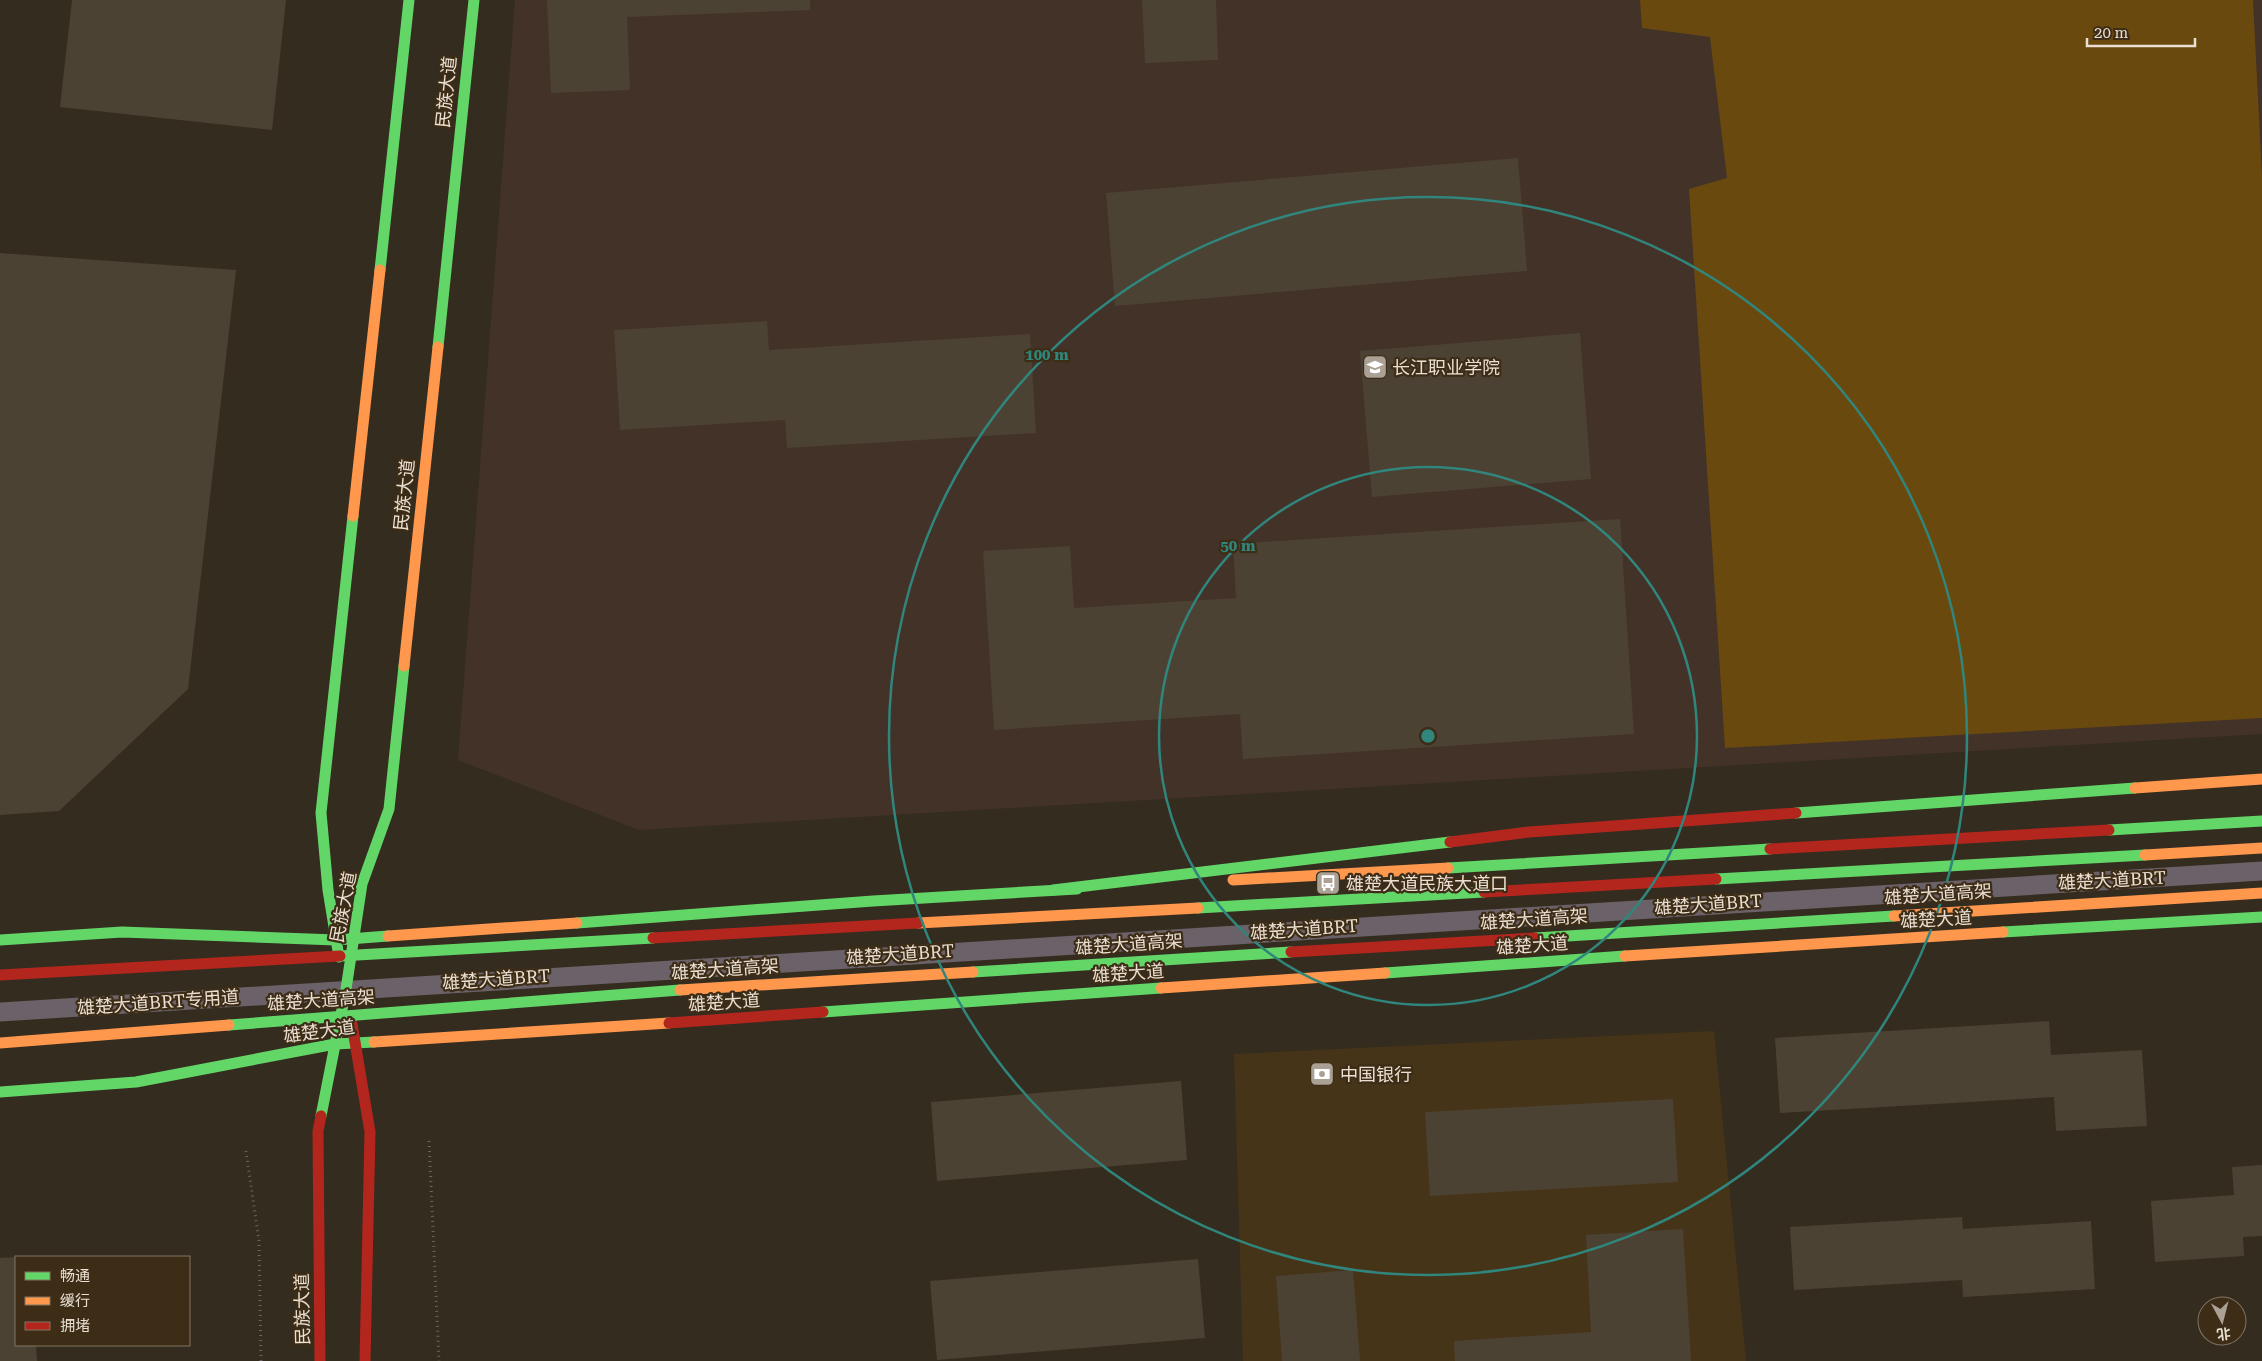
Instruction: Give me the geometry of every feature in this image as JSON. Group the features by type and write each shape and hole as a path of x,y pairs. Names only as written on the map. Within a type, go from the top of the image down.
{"main road":[{"name":"民族大道","path":"365,1361 370,1132 328,890 321,813 409,0"},
{"name":"民族大道","path":"320,1361 318,1131 346,989 362,884 389,810 474,0"},
{"path":"1052,890 1530,832 2262,779"},
{"path":"0,940 122,932 354,940 872,901 2262,820"},
{"name":"雄楚大道高架","path":"0,975 2262,848"},
{"name":"雄楚大道高架","path":"0,1043 695,988 2262,893"},
{"name":"雄楚大道","path":"0,1092 136,1082 335,1044 355,1042 711,1020 1707,950 2262,917"}],"lane":[{"name":"雄楚大道BRT","path":"346,989 1792,898 2262,872"},
{"name":"雄楚大道BRT专用道","path":"0,1012 346,989"}],"path":[{"path":"429,1141 439,1361"},
{"path":"246,1151 259,1241 261,1361"}],"shaded area":[{"name":"长江职业学院","path":"515,0 2262,0 2262,734 639,830 458,760"},
{"path":"1640,0 2253,0 2262,177 2262,718 1725,748 1689,189 1727,178 1710,37 1642,28"},
{"path":"1714,1031 1746,1361 1243,1361 1234,1054"}],"building":[{"path":"72,0 286,0 272,130 60,107"},
{"path":"547,0 810,0 810,10 627,17 630,90 551,93"},
{"path":"1142,0 1216,0 1218,60 1145,63"},
{"path":"1518,158 1527,271 1115,306 1106,193"},
{"path":"0,253 236,270 188,689 59,811 0,815"},
{"path":"767,321 769,350 1030,334 1036,433 787,448 785,420 620,430 614,330"},
{"path":"1580,333 1591,479 1372,497 1360,351"},
{"path":"1620,519 1634,734 1243,759 1240,714 994,730 983,551 1070,546 1074,608 1236,598 1233,544"},
{"path":"2049,1021 2051,1055 2142,1050 2147,1126 2056,1131 2054,1097 1780,1113 1775,1038"},
{"path":"1181,1081 1187,1160 937,1181 931,1102"},
{"path":"1673,1099 1678,1182 1430,1196 1425,1112"},
{"path":"2262,1165 2262,1236 2243,1237 2244,1256 2155,1262 2151,1201 2234,1195 2232,1167"},
{"path":"1962,1217 1963,1229 2091,1221 2095,1289 1963,1297 1962,1280 1794,1290 1790,1227"},
{"path":"1683,1229 1691,1361 1455,1361 1454,1341 1591,1332 1586,1235"},
{"path":"15,1257 15,1346 36,1346 37,1361 0,1361 0,1258"},
{"path":"1198,1259 1205,1338 937,1360 930,1281"},
{"path":"1353,1270 1360,1361 1282,1361 1276,1276"}],"traffic: fast":[{"path":"380,270 409,0"},
{"path":"438,347 474,0"},
{"path":"339,957 328,890 321,813 353,516"},
{"path":"321,1116 346,989 362,884 389,809 404,666"},
{"path":"1796,813 2135,788"},
{"path":"2109,830 2262,821"},
{"path":"1053,890 1450,842"},
{"path":"1448,868 1770,849"},
{"path":"1716,879 2145,855"},
{"path":"577,923 873,901 1077,889"},
{"path":"1198,908 1484,892"},
{"path":"1535,938 1894,916"},
{"path":"2003,932 2262,917"},
{"path":"0,940 122,932 336,940 388,936"},
{"path":"340,956 653,938"},
{"path":"973,972 1291,952"},
{"path":"1385,973 1625,956"},
{"path":"823,1012 1161,988"},
{"path":"229,1025 680,990"},
{"path":"0,1092 136,1082 335,1044 374,1042"}],"traffic: slow":[{"path":"353,516 380,270"},
{"path":"404,666 438,347"},
{"path":"2135,788 2262,779"},
{"path":"2145,855 2262,848"},
{"path":"1233,880 1448,868"},
{"path":"1894,916 2262,893"},
{"path":"918,923 1198,908"},
{"path":"388,936 577,923"},
{"path":"1625,956 2003,932"},
{"path":"680,990 973,972"},
{"path":"1161,988 1385,973"},
{"path":"374,1042 669,1023"},
{"path":"0,1043 229,1025"}],"traffic: jam":[{"path":"1450,842 1529,832 1796,813"},
{"path":"1770,849 2109,830"},
{"path":"1484,892 1716,879"},
{"path":"653,938 918,923"},
{"path":"1291,952 1535,938"},
{"path":"0,975 340,956"},
{"path":"669,1023 823,1012"},
{"path":"352,1024 370,1132 365,1361"},
{"path":"320,1361 318,1131 321,1116"}],"place":[{"name":"长江职业学院","path":"1375,367"},
{"name":"雄楚大道民族大道口","path":"1328,883"},
{"name":"中国银行","path":"1322,1074"}]}
